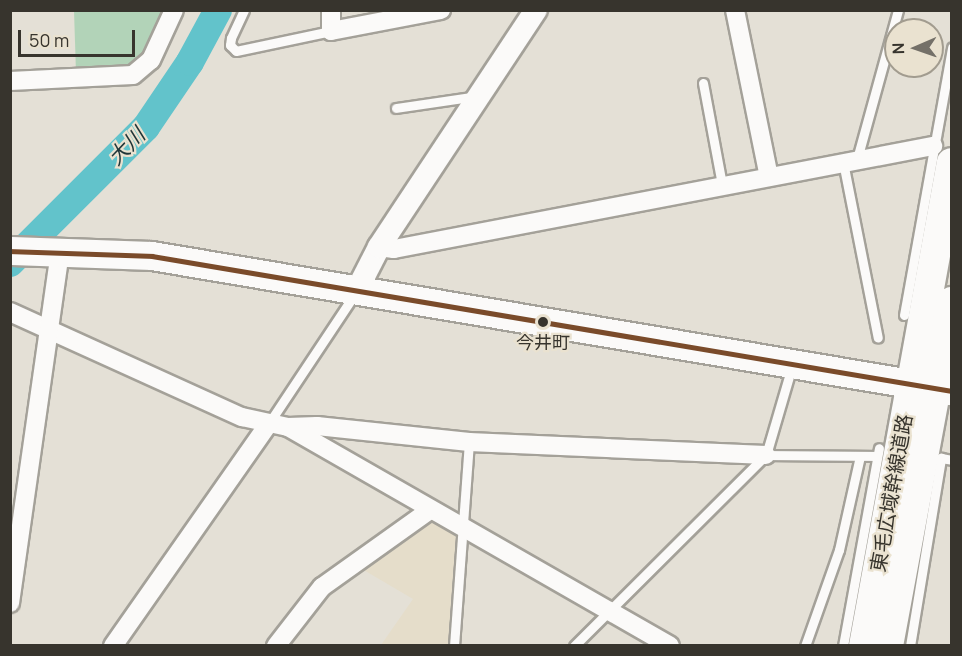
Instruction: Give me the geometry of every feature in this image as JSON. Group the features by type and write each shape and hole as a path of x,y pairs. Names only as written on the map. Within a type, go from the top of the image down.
{"highway":[{"name":"東毛広域幹線道路","path":"893,637 919,534 933,388 932,273 942,155"},
{"name":"東毛広域幹線道路","path":"864,645 881,545 933,388 951,302"}],"main road":[{"path":"10,251 50,250 152,256 933,388"}],"street":[{"path":"10,81 133,75 151,60 174,10"},
{"path":"331,10 331,31 441,10"},
{"path":"357,290 379,247 536,10"},
{"path":"735,10 769,177"},
{"path":"379,247 394,249 850,161 942,155"},
{"path":"10,603 47,330 50,250"},
{"path":"10,312 242,417 288,427 317,426 470,441 766,455"},
{"path":"112,645 269,423"},
{"path":"288,427 463,529 670,645"},
{"path":"276,645 322,587 430,510"}],"lane":[{"path":"244,10 231,38 230,45 236,51 331,31"},
{"path":"878,338 850,161 898,10"},
{"path":"904,315 920,210 942,155 943,101 951,47"},
{"path":"703,83 722,185"},
{"path":"943,101 951,90"},
{"path":"396,108 479,96"},
{"path":"920,210 932,273"},
{"path":"269,423 357,290"},
{"path":"574,645 766,455 792,364"},
{"path":"454,645 470,441"},
{"path":"766,455 860,456 878,452 843,645"},
{"path":"806,645 839,550 860,456"},
{"path":"910,645 919,534 941,458 951,460"},
{"path":"867,511 881,545"},
{"path":"847,620 874,587"}],"shaded area":[{"path":"436,522 457,533 449,645 381,645 413,599 362,569 427,523"}],"green space":[{"path":"74,11 167,11 140,64 132,70 76,73"}],"waterway":[{"name":"大川","path":"10,263 146,127 190,62 218,10"}],"transit line":[{"path":"10,251 152,256 952,391"}],"place":[{"name":"今井町","path":"543,322"}]}
